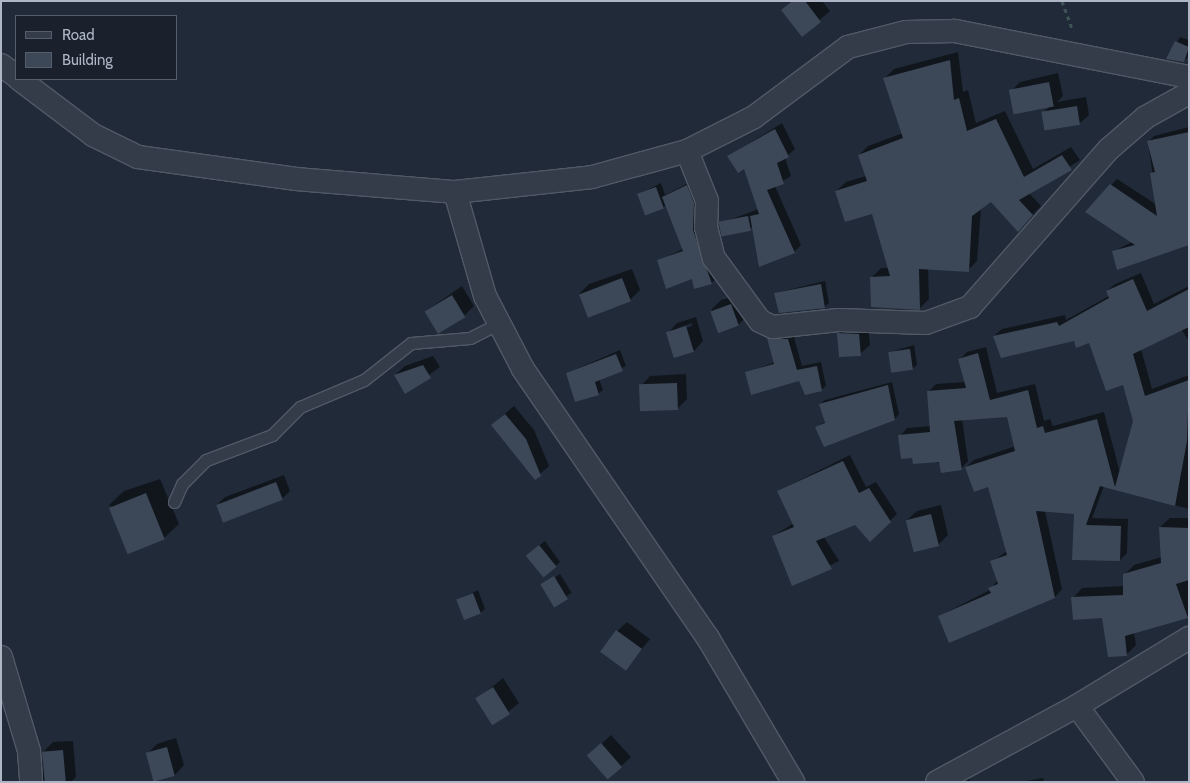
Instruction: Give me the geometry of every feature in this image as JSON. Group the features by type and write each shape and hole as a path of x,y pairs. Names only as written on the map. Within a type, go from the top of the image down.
{"street":[{"path":"21,80 93,135 138,157 296,179 455,192 592,177 686,151 731,132 829,58 867,41 906,32 955,31 1189,77"},
{"path":"1,65 15,76"},
{"path":"686,151 707,201 706,228 714,258 760,321 773,327 839,320 926,323 970,307 1109,149 1146,116 1189,93"},
{"path":"455,192 472,262 497,324 560,430 708,638 793,782"},
{"path":"937,782 1077,706 1189,638"},
{"path":"1,657 28,751 31,782"},
{"path":"1077,706 1133,782"}],"lane":[{"path":"174,502 182,484 206,460 272,435 300,406 364,380 411,343 470,338 497,324"}],"path":[{"path":"1062,1 1082,55"}],"building":[{"path":"792,1 805,1 821,22 802,37 781,10"},
{"path":"1175,41 1189,47 1184,62 1166,59"},
{"path":"950,60 954,100 959,98 967,131 996,119 1024,177 1062,155 1072,170 1019,200 1033,215 1018,232 991,202 972,216 969,272 919,269 920,310 871,307 870,277 890,276 872,214 845,222 835,191 867,181 858,155 903,138 883,78"},
{"path":"1049,82 1054,107 1014,114 1009,90"},
{"path":"1077,106 1080,125 1044,130 1041,112"},
{"path":"775,129 789,157 777,163 784,184 767,190 795,253 759,267 750,216 759,214 744,169 738,173 727,156"},
{"path":"1189,132 1189,245 1117,270 1112,251 1135,245 1085,212 1110,184 1157,216 1150,173 1155,172 1147,141"},
{"path":"687,185 694,203 693,230 712,284 694,289 692,279 666,289 657,260 683,251 662,197"},
{"path":"656,187 664,209 645,215 637,194"},
{"path":"748,216 751,231 721,236 719,222"},
{"path":"622,278 631,301 588,318 579,294"},
{"path":"1133,279 1147,311 1189,289 1189,327 1133,354 1145,396 1189,380 1187,441 1175,506 1100,486 1086,525 1121,526 1120,561 1072,560 1074,514 1036,511 1055,598 949,643 938,616 991,593 988,588 998,584 990,561 1007,555 988,487 974,492 965,467 1015,451 1007,417 954,421 962,470 941,473 939,462 913,464 912,458 901,459 898,435 930,432 927,391 966,388 958,359 978,353 990,400 1028,390 1037,428 1043,426 1045,433 1097,419 1115,487 1133,421 1123,385 1106,391 1089,343 1076,348 1074,341 1001,358 993,336 1057,322 1059,326 1109,298 1106,291"},
{"path":"821,284 825,308 779,313 774,293"},
{"path":"452,295 465,317 438,334 425,311"},
{"path":"731,304 739,326 718,333 710,312"},
{"path":"686,326 694,352 674,358 666,332"},
{"path":"837,333 859,334 861,356 839,357"},
{"path":"767,338 788,339 797,370 817,366 822,391 805,395 799,381 751,395 745,372 774,364"},
{"path":"910,349 913,370 891,373 888,352"},
{"path":"616,354 623,371 595,382 599,395 575,402 566,373"},
{"path":"423,365 431,378 405,394 394,375"},
{"path":"677,383 678,410 640,411 639,384"},
{"path":"888,385 895,420 824,447 815,427 825,423 819,404"},
{"path":"505,414 526,439 541,476 535,480 491,425"},
{"path":"843,461 859,493 869,488 891,522 870,542 855,525 816,541 832,569 792,586 772,536 794,527 777,491"},
{"path":"276,482 283,500 223,523 216,505"},
{"path":"146,493 165,539 128,554 109,508"},
{"path":"931,514 939,546 914,552 906,520"},
{"path":"1159,527 1189,528 1189,580 1176,584 1188,618 1125,636 1127,656 1108,657 1102,618 1073,620 1071,597 1123,595 1123,574 1161,563"},
{"path":"539,545 557,567 543,577 526,556"},
{"path":"554,576 568,599 554,607 540,584"},
{"path":"473,593 481,614 464,620 456,599"},
{"path":"616,630 642,649 626,671 600,652"},
{"path":"493,687 510,714 492,725 475,698"},
{"path":"601,743 622,767 608,780 587,755"},
{"path":"167,747 175,776 154,782 146,753"},
{"path":"63,750 66,782 45,782 42,752"}]}
